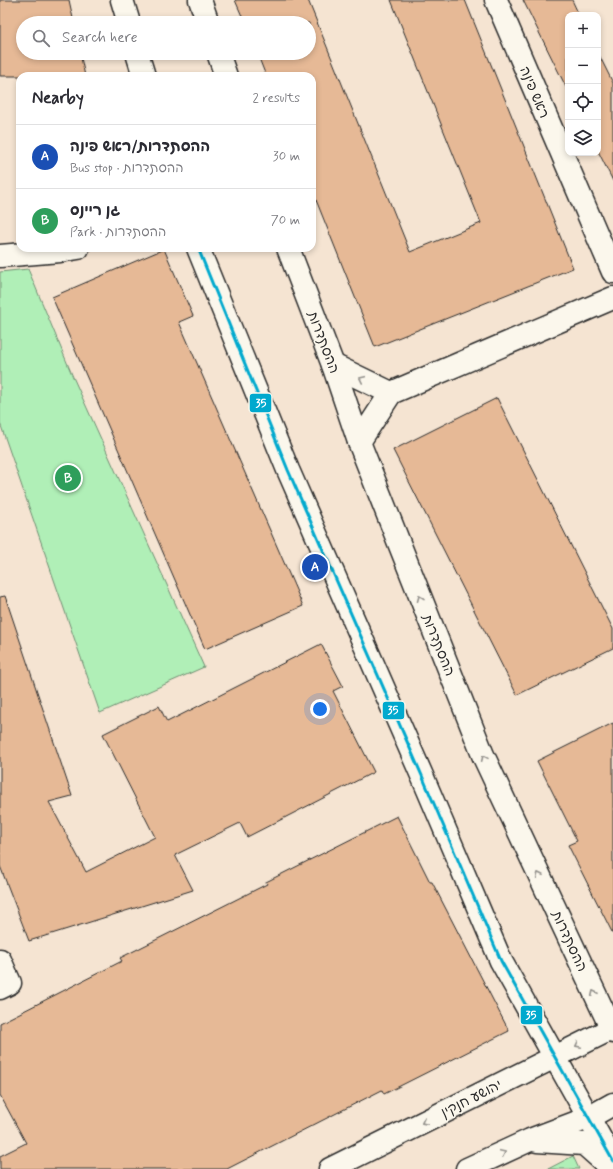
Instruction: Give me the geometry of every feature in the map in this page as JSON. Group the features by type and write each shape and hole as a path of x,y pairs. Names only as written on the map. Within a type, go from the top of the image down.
{"street":[{"path":"122,0 127,16"},
{"path":"200,0 206,16"},
{"name":"ראש פינה","path":"496,0 613,272"},
{"path":"139,60 143,72"},
{"path":"220,60 225,72"},
{"path":"0,256 48,252"},
{"path":"200,252 288,470 420,771 501,961 613,1161"},
{"name":"ההסתדרות","path":"290,252 333,365 359,442 482,755 612,1029"},
{"path":"359,442 390,393 613,298"},
{"path":"333,365 390,393"},
{"path":"0,960 5,986"},
{"name":"יהושע חנקין","path":"330,1169 612,1029"},
{"path":"467,1169 530,1140 588,1118 613,1104"},
{"path":"530,1140 584,1144 612,1169"}],"green space":[{"path":"28,269 73,377 204,667 100,713 0,423 0,272"},
{"path":"573,1156 579,1169 548,1169"}],"building":[{"path":"0,0 69,0 72,16 16,16 16,60 82,60 84,72 16,72 16,76 0,76"},
{"path":"235,0 308,0 314,16 242,16"},
{"path":"391,0 465,0 573,268 375,347 316,200 316,72 264,72 260,60 316,60 316,20 410,252 481,223"},
{"path":"523,0 572,0 578,12 565,12 565,85"},
{"path":"601,59 613,83 613,181 600,156"},
{"path":"157,252 165,252 193,316 179,322 303,606 205,649 52,297"},
{"path":"497,398 613,629 613,648 517,695 393,450"},
{"path":"5,596 72,796 49,802 86,872 155,837 103,734 159,706 167,722 321,644 343,686 333,691 374,772 247,837 240,823 175,855 193,890 29,941 0,866 0,597"},
{"path":"613,723 613,934 568,845 577,841 537,761"},
{"path":"397,816 430,882 432,882 509,1031 384,1094 382,1090 227,1169 0,1169 0,1156 26,1143 0,1095 0,1023 122,961 120,958 267,884 266,882"}],"transit line":[{"name":"35","path":"200,252 288,470 423,778 501,961 613,1161"}],"place":[{"name":"גן ריינס","path":"68,478"},
{"name":"ההסתדרות/ראש פינה","path":"315,567"}]}
